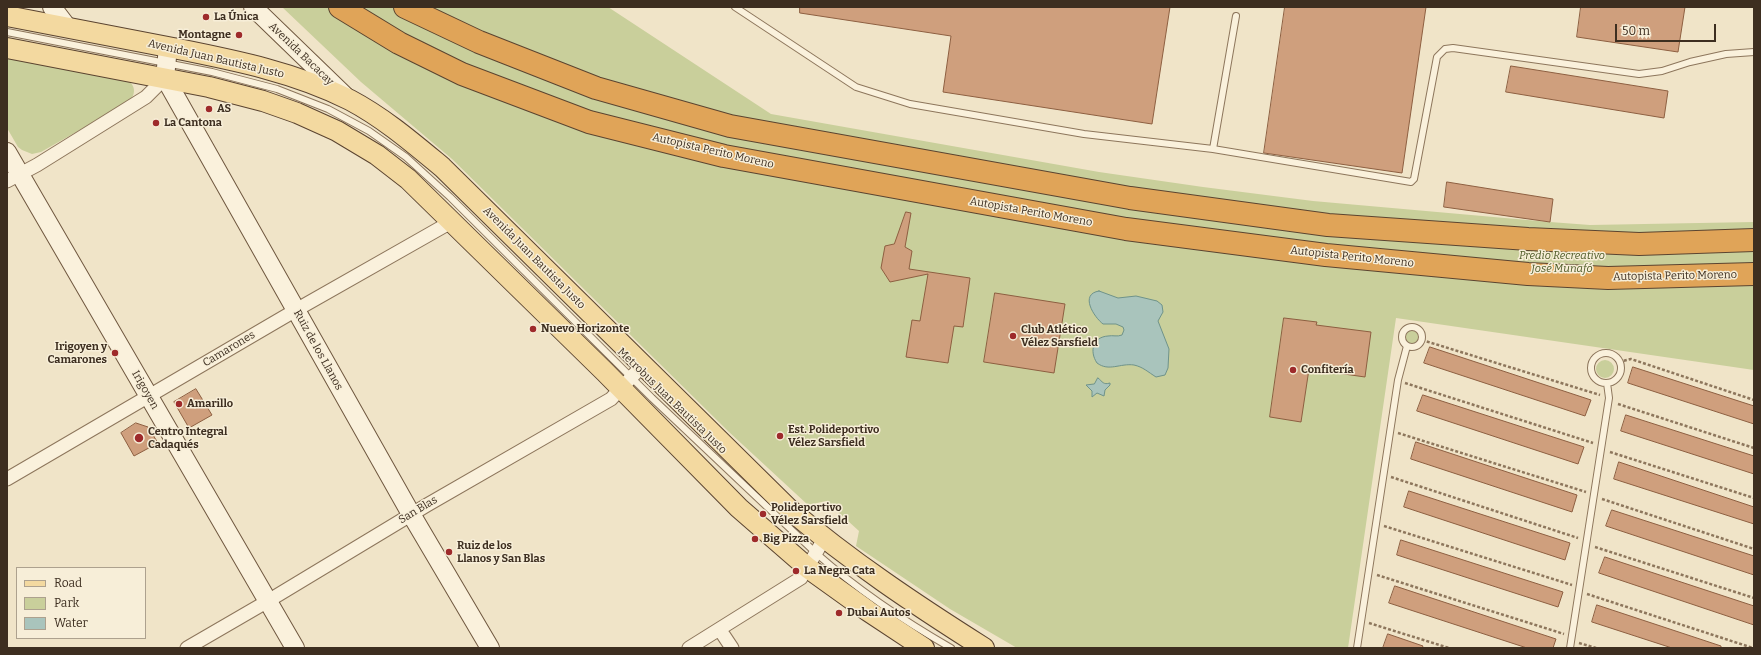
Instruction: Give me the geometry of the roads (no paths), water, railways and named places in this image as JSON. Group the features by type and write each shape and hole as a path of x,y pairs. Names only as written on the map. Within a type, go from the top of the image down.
{"highway":[{"name":"Autopista Perito Moreno","path":"340,7 399,44 462,74 589,122 724,156 1126,229 1326,255 1528,274 1608,278 1754,274"},
{"path":"405,7 479,42 596,88 730,126 1115,195 1328,225 1521,239 1640,244 1754,240"}],"main road":[{"name":"Avenida Juan Bautista Justo","path":"7,16 68,28 166,63 244,95 297,113 337,131 371,151 397,171 452,222 632,377 767,488 816,554 868,611 924,648"},
{"name":"Avenida Juan Bautista Justo","path":"7,48 166,63 269,69 312,84 350,100 398,131 442,167 632,377 740,508 816,554 928,613 984,648"}],"street":[{"path":"52,7 68,28"},
{"name":"Avenida Bacacay","path":"253,7 350,100"},
{"path":"14,178 146,96 166,63"},
{"name":"Ruiz de los Llanos","path":"166,63 296,310 411,514 490,648"},
{"name":"Irigoyen","path":"7,152 14,178 149,396 295,648"},
{"name":"Camarones","path":"7,479 296,310 452,222"},
{"name":"San Blas","path":"187,648 268,601 411,514 611,399 632,377"},
{"path":"689,648 801,578 816,554"},
{"path":"720,630 732,648"}],"lane":[{"path":"735,7 856,87 910,104 1084,134 1213,149 1411,182 1414,178 1437,57 1444,49 1452,48 1639,74 1662,71 1690,62 1726,54 1754,52"},
{"path":"1213,149 1236,16"},
{"name":"Metrobus Juan Bautista Justo","path":"7,32 212,72 299,96 348,119 389,144 450,197 632,377"},
{"path":"1413,326 1418,328 1421,331 1422,340 1416,346 1407,346 1401,339 1402,334 1408,327 1413,326"},
{"path":"1357,648 1398,380 1407,346"},
{"path":"1604,353 1614,356 1619,362 1621,370 1612,382 1607,383 1598,381 1592,373 1592,364 1594,359 1604,353"},
{"path":"1570,648 1608,399 1607,383"},
{"path":"816,554 844,578 904,620 951,648"}],"water":[{"path":"1099,291 1118,298 1136,296 1157,301 1162,305 1163,312 1158,321 1169,349 1168,368 1165,375 1156,377 1143,368 1134,365 1106,367 1097,363 1093,354 1094,345 1096,342 1103,337 1122,335 1124,330 1123,327 1116,324 1103,324 1099,321 1090,306 1089,301 1090,296 1093,293"},
{"path":"1098,378 1104,383 1110,383 1110,385 1105,390 1104,396 1097,393 1092,397 1092,391 1086,385 1094,384"}],"place":[{"name":"La Única","path":"206,17"},
{"name":"Montagne","path":"239,35"},
{"name":"AS","path":"209,109"},
{"name":"La Cantona","path":"156,123"},
{"name":"Nuevo Horizonte","path":"533,329"},
{"name":"Club Atlético Vélez Sarsfield","path":"1013,336"},
{"name":"Irigoyen y Camarones","path":"115,353"},
{"name":"Confitería","path":"1293,370"},
{"name":"Amarillo","path":"179,404"},
{"name":"Est. Polideportivo Vélez Sarsfield","path":"780,436"},
{"name":"Centro Integral Cadaqués","path":"139,438"},
{"name":"Polideportivo Vélez Sarsfield","path":"763,514"},
{"name":"Big Pizza","path":"755,539"},
{"name":"Ruiz de los Llanos y San Blas","path":"449,552"},
{"name":"La Negra Cata","path":"796,571"},
{"name":"Dubai Autos","path":"839,613"}],"park label":[{"name":"Predio Recreativo José Munafó","path":"1562,262"}]}
